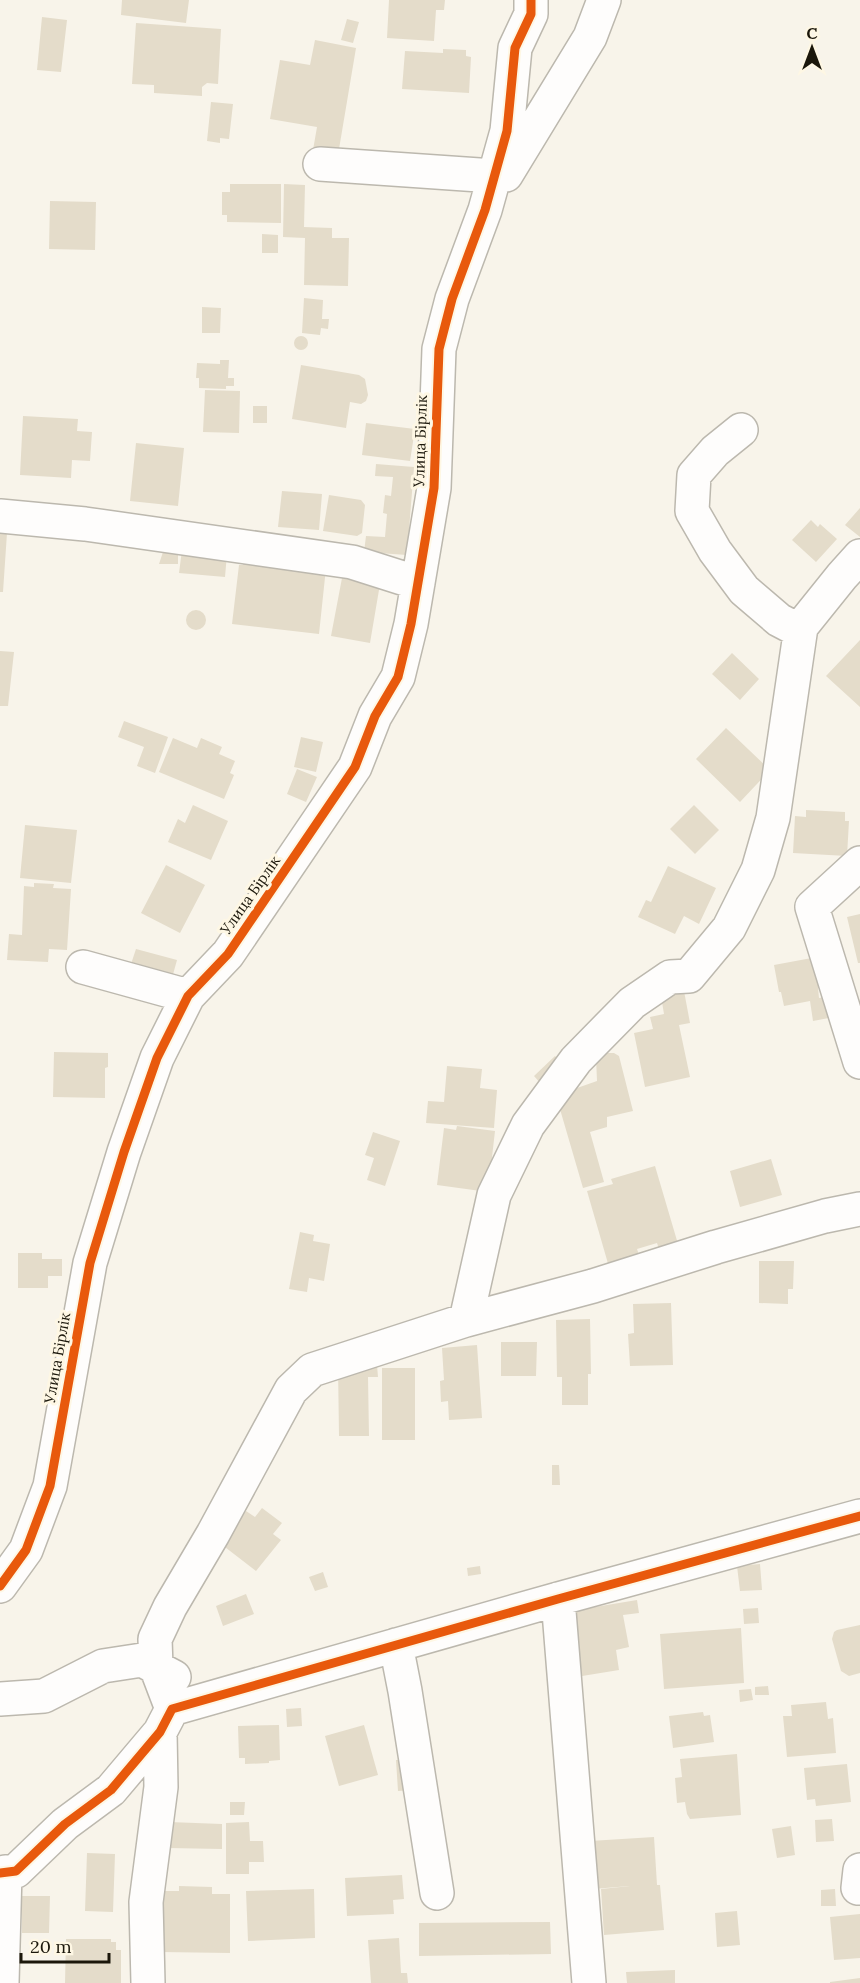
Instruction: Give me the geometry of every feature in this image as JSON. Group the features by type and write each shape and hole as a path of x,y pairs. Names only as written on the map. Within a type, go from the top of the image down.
{"street":[{"path":"485,210 507,131 515,48 531,14 531,0"},
{"path":"485,210 590,37 604,0"},
{"path":"320,164 494,176"},
{"name":"Улица Бірлік","path":"0,1586 26,1550 50,1486 90,1263 124,1152 157,1058 188,996 228,954 355,767 375,716 398,676 411,624 434,488 439,349 452,299 485,210"},
{"path":"741,430 715,451 694,475 692,511 715,551 744,590 779,620 800,632"},
{"path":"0,516 85,524 352,562 418,583"},
{"path":"466,1320 494,1195 528,1125 576,1060 632,1003 670,977 689,976 729,928 758,870 773,818 801,627 860,556"},
{"path":"860,863 812,907 860,1062"},
{"path":"82,967 188,996"},
{"path":"148,1983 146,1902 161,1786 166,1720 156,1667 155,1639 170,1607 213,1534 291,1390 312,1370 466,1320 593,1286 716,1247 825,1216 860,1209"},
{"path":"2,1983 3,1873 16,1871 65,1824 111,1790 166,1720 213,1696 860,1516"},
{"path":"558,1599 589,1983"},
{"path":"396,1645 437,1893"},
{"path":"0,1699 45,1696 103,1666 142,1660 213,1696"}],"building":[{"path":"122,0 189,0 186,23 121,15"},
{"path":"389,0 445,0 444,10 436,10 434,41 387,38"},
{"path":"42,17 67,20 61,72 37,70"},
{"path":"347,19 359,22 353,43 341,40"},
{"path":"136,23 221,29 218,84 207,83 202,87 202,96 154,93 154,85 132,84"},
{"path":"315,40 356,48 338,155 313,150 317,127 270,119 280,60 310,65"},
{"path":"443,49 466,50 466,56 471,57 469,93 402,89 405,51 443,53"},
{"path":"211,102 233,104 229,139 220,138 220,143 207,141"},
{"path":"230,184 281,184 281,223 227,222 227,215 222,215 222,192 230,192"},
{"path":"284,184 305,185 304,227 332,228 332,238 349,238 348,286 304,285 305,238 283,237"},
{"path":"50,201 96,202 95,250 49,249"},
{"path":"262,234 278,235 278,253 262,253"},
{"path":"304,298 323,300 322,319 329,319 328,329 321,328 320,335 302,333"},
{"path":"202,307 221,308 220,333 202,333"},
{"path":"298,336 304,336 308,343 304,350 298,350 294,346 294,340"},
{"path":"220,360 229,360 228,378 234,378 234,386 226,386 226,389 199,388 199,378 196,378 197,363 220,364"},
{"path":"301,365 359,375 365,379 368,395 366,401 361,404 350,402 346,428 292,419"},
{"path":"205,390 240,391 239,433 203,432"},
{"path":"253,406 267,406 267,423 253,423"},
{"path":"23,416 78,419 77,431 92,432 90,461 72,460 71,478 20,475"},
{"path":"366,423 415,429 410,461 362,455"},
{"path":"136,443 184,448 178,506 130,501"},
{"path":"376,464 414,467 407,555 364,552 366,536 385,537 387,514 383,513 385,495 391,496 393,477 375,476"},
{"path":"282,491 322,494 319,530 278,527"},
{"path":"329,495 361,500 365,505 362,533 357,536 323,531"},
{"path":"860,508 860,537 845,525"},
{"path":"811,520 818,527 820,524 837,539 816,562 792,540"},
{"path":"0,532 7,533 3,592 0,592"},
{"path":"164,549 178,549 178,564 159,564"},
{"path":"182,550 227,554 225,577 179,573"},
{"path":"244,558 326,568 319,634 232,624 239,565 243,565"},
{"path":"342,578 380,584 370,643 331,636"},
{"path":"192,610 200,610 206,616 206,624 200,630 192,630 186,624 186,616"},
{"path":"860,640 860,707 826,676"},
{"path":"0,651 14,652 8,706 0,706"},
{"path":"732,653 759,679 740,700 712,674"},
{"path":"124,721 168,737 155,773 137,766 144,747 118,737"},
{"path":"726,728 770,770 740,802 696,759"},
{"path":"301,737 323,742 316,772 294,767"},
{"path":"173,738 197,748 201,738 222,747 219,754 235,761 230,773 234,775 224,799 159,772"},
{"path":"297,769 317,777 306,802 287,794"},
{"path":"193,805 228,821 211,860 168,842 178,819 185,823"},
{"path":"694,805 719,830 695,854 670,829"},
{"path":"806,810 845,812 845,821 849,821 847,856 793,853 795,816 806,817"},
{"path":"25,825 77,830 71,883 20,878"},
{"path":"166,865 205,885 180,933 141,913"},
{"path":"668,866 716,888 699,924 684,916 675,934 638,917 646,900 651,902"},
{"path":"34,883 54,884 53,888 71,889 67,950 49,949 48,962 7,960 9,934 22,935 24,886 34,887"},
{"path":"860,914 860,963 858,963 847,917"},
{"path":"136,949 177,960 172,978 130,967"},
{"path":"817,957 827,986 818,988 819,998 831,996 834,1017 813,1021 810,1001 784,1006 774,965"},
{"path":"684,991 690,1023 679,1025 690,1077 645,1087 634,1033 653,1029 650,1017 664,1014 661,996"},
{"path":"54,1052 108,1053 108,1067 105,1068 105,1098 53,1097"},
{"path":"607,1053 619,1056 633,1111 607,1117 607,1127 590,1132 604,1182 583,1188 557,1099 560,1094 597,1081 596,1057"},
{"path":"555,1056 563,1065 542,1085 534,1076"},
{"path":"447,1066 482,1069 480,1088 497,1090 494,1128 426,1123 428,1101 444,1102"},
{"path":"457,1126 495,1131 488,1192 437,1185 444,1128 456,1130"},
{"path":"373,1132 400,1141 385,1186 367,1180 374,1158 365,1155"},
{"path":"771,1159 782,1195 740,1207 730,1171"},
{"path":"655,1166 678,1244 659,1249 657,1243 637,1249 640,1258 609,1267 587,1191 613,1184 611,1179"},
{"path":"300,1232 314,1235 313,1241 330,1244 324,1281 309,1278 307,1292 289,1289"},
{"path":"18,1253 42,1253 42,1259 62,1259 62,1276 48,1276 48,1288 18,1288"},
{"path":"759,1261 794,1261 793,1289 788,1289 788,1304 759,1303"},
{"path":"671,1303 673,1365 630,1366 628,1334 634,1333 633,1304"},
{"path":"590,1319 591,1374 588,1374 588,1405 562,1405 562,1377 557,1377 556,1320"},
{"path":"501,1342 537,1342 536,1376 501,1376"},
{"path":"477,1345 482,1418 449,1420 448,1401 441,1402 440,1381 444,1380 442,1348"},
{"path":"338,1365 377,1365 378,1377 368,1377 369,1436 339,1436"},
{"path":"382,1368 415,1368 415,1440 382,1440"},
{"path":"552,1465 559,1465 560,1485 552,1485"},
{"path":"262,1508 282,1523 273,1534 281,1540 256,1571 221,1544 246,1511 255,1517"},
{"path":"760,1564 762,1590 740,1591 737,1566"},
{"path":"480,1566 481,1574 468,1576 467,1568"},
{"path":"323,1572 328,1587 315,1591 309,1577"},
{"path":"246,1594 254,1614 223,1626 216,1606"},
{"path":"637,1600 639,1613 623,1615 629,1647 616,1650 619,1670 576,1677 565,1612"},
{"path":"758,1608 759,1623 744,1624 743,1609"},
{"path":"860,1625 860,1673 849,1676 841,1671 832,1639 837,1630"},
{"path":"741,1628 744,1683 664,1689 660,1634"},
{"path":"768,1686 769,1695 755,1695 755,1687"},
{"path":"751,1689 753,1700 740,1702 739,1690"},
{"path":"826,1702 828,1719 833,1718 836,1753 787,1757 783,1716 792,1716 791,1705"},
{"path":"301,1708 302,1726 287,1727 286,1709"},
{"path":"703,1712 704,1716 710,1715 714,1742 673,1748 669,1716"},
{"path":"279,1725 280,1760 245,1764 245,1758 239,1758 238,1726"},
{"path":"364,1725 378,1775 339,1786 325,1736"},
{"path":"737,1754 741,1815 690,1819 685,1802 677,1803 675,1778 682,1777 680,1759"},
{"path":"410,1759 412,1790 398,1791 396,1760"},
{"path":"847,1764 851,1802 816,1806 815,1799 807,1800 804,1768"},
{"path":"230,1802 245,1802 244,1815 230,1815"},
{"path":"832,1819 834,1841 816,1842 815,1820"},
{"path":"169,1822 222,1824 222,1849 168,1848"},
{"path":"249,1822 250,1841 263,1841 264,1862 249,1862 249,1874 226,1874 226,1823"},
{"path":"791,1826 795,1855 777,1858 772,1829"},
{"path":"654,1837 657,1885 660,1885 664,1930 604,1935 601,1889 630,1886 593,1889 590,1841"},
{"path":"87,1853 115,1854 113,1912 85,1911"},
{"path":"402,1875 404,1899 393,1900 394,1914 347,1916 345,1878"},
{"path":"179,1886 212,1887 212,1894 230,1894 230,1953 161,1952 162,1891 179,1891"},
{"path":"314,1889 315,1938 248,1941 246,1891"},
{"path":"835,1889 836,1906 821,1906 821,1890"},
{"path":"22,1896 50,1896 49,1933 22,1933"},
{"path":"737,1911 740,1945 717,1947 715,1913"},
{"path":"860,1914 860,1958 834,1960 830,1917"},
{"path":"550,1922 551,1954 419,1956 419,1923"},
{"path":"399,1938 401,1973 407,1973 408,1983 371,1983 368,1940"},
{"path":"66,1939 111,1939 111,1942 116,1942 116,1950 121,1950 121,1983 65,1983"},
{"path":"675,1970 675,1983 627,1983 626,1972"},
{"path":"860,1978 860,1983 830,1983 830,1982"}],"cycle path":[{"path":"0,1586 26,1550 50,1486 90,1263 124,1152 157,1058 188,996 228,954 355,767 375,716 398,677 411,624 434,488 439,349 452,299 485,210 507,131 515,48 531,14 531,0"},
{"path":"0,1873 16,1871 65,1824 111,1790 160,1732 172,1709 860,1516"}]}
